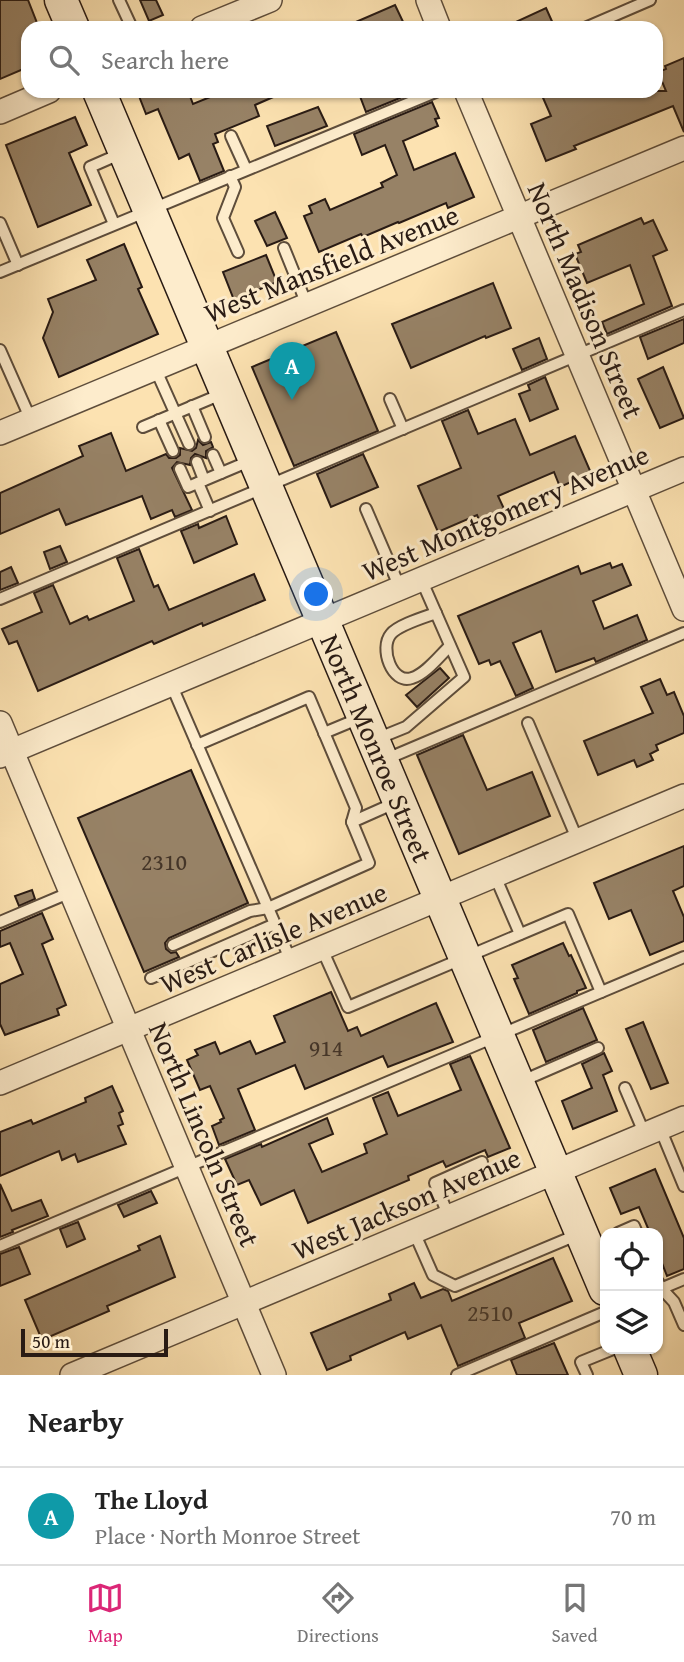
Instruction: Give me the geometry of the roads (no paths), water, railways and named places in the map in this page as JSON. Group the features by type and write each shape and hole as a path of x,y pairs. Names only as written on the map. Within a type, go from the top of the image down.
{"main road":[{"path":"61,0 69,21"},
{"name":"North Monroe Street","path":"102,98 498,1036 588,1241 600,1275"},
{"path":"632,1354 642,1375"}],"street":[{"path":"219,21 270,0"},
{"path":"428,0 436,21"},
{"path":"0,112 33,98"},
{"name":"North Madison Street","path":"469,98 684,609"},
{"name":"West Mansfield Avenue","path":"0,433 684,148"},
{"name":"West Montgomery Avenue","path":"6,753 684,469"},
{"name":"North Lincoln Street","path":"0,723 6,753 71,892 274,1375"},
{"name":"West Carlisle Avenue","path":"0,1083 684,796"},
{"name":"West Jackson Avenue","path":"72,1375 684,1118"}],"lane":[{"path":"120,0 129,21"},
{"path":"601,21 650,0"},
{"path":"0,272 421,98"},
{"path":"231,136 246,169"},
{"path":"114,224 90,167 124,152"},
{"path":"230,176 235,187 223,218 238,252"},
{"path":"0,223 18,265"},
{"path":"284,248 307,305"},
{"path":"180,468 188,487 220,473 261,472 402,429 684,310"},
{"path":"0,350 31,420"},
{"path":"155,368 189,444"},
{"path":"143,427 226,392"},
{"path":"390,399 402,429"},
{"path":"192,406 205,437"},
{"path":"159,420 173,451"},
{"path":"213,455 220,473"},
{"path":"197,462 210,511"},
{"path":"0,599 210,511 261,472"},
{"path":"366,509 411,583 436,613 464,677 406,727 373,739"},
{"path":"436,613 391,634 386,643 386,653 395,674 402,679 419,675 450,646"},
{"path":"324,733 373,739 684,633"},
{"path":"171,684 291,962"},
{"path":"173,945 250,911 268,908 369,863 352,822 356,808 309,697 197,745"},
{"path":"528,723 578,841"},
{"path":"352,822 399,801"},
{"path":"495,876 520,934"},
{"path":"0,922 71,892"},
{"path":"322,948 348,1007 568,914 601,992"},
{"path":"151,978 275,924"},
{"path":"0,1246 684,957"},
{"path":"518,1083 598,1048"},
{"path":"625,1088 684,1186"},
{"path":"449,1217 435,1183 482,1163"},
{"path":"414,1232 433,1275 455,1286 588,1241"},
{"path":"663,1286 684,1279"},
{"path":"663,1291 674,1302 684,1325"},
{"path":"457,1375 600,1314"},
{"path":"587,1375 581,1362 601,1354"}],"place":[{"name":"The Lloyd","path":"292,400"}]}
